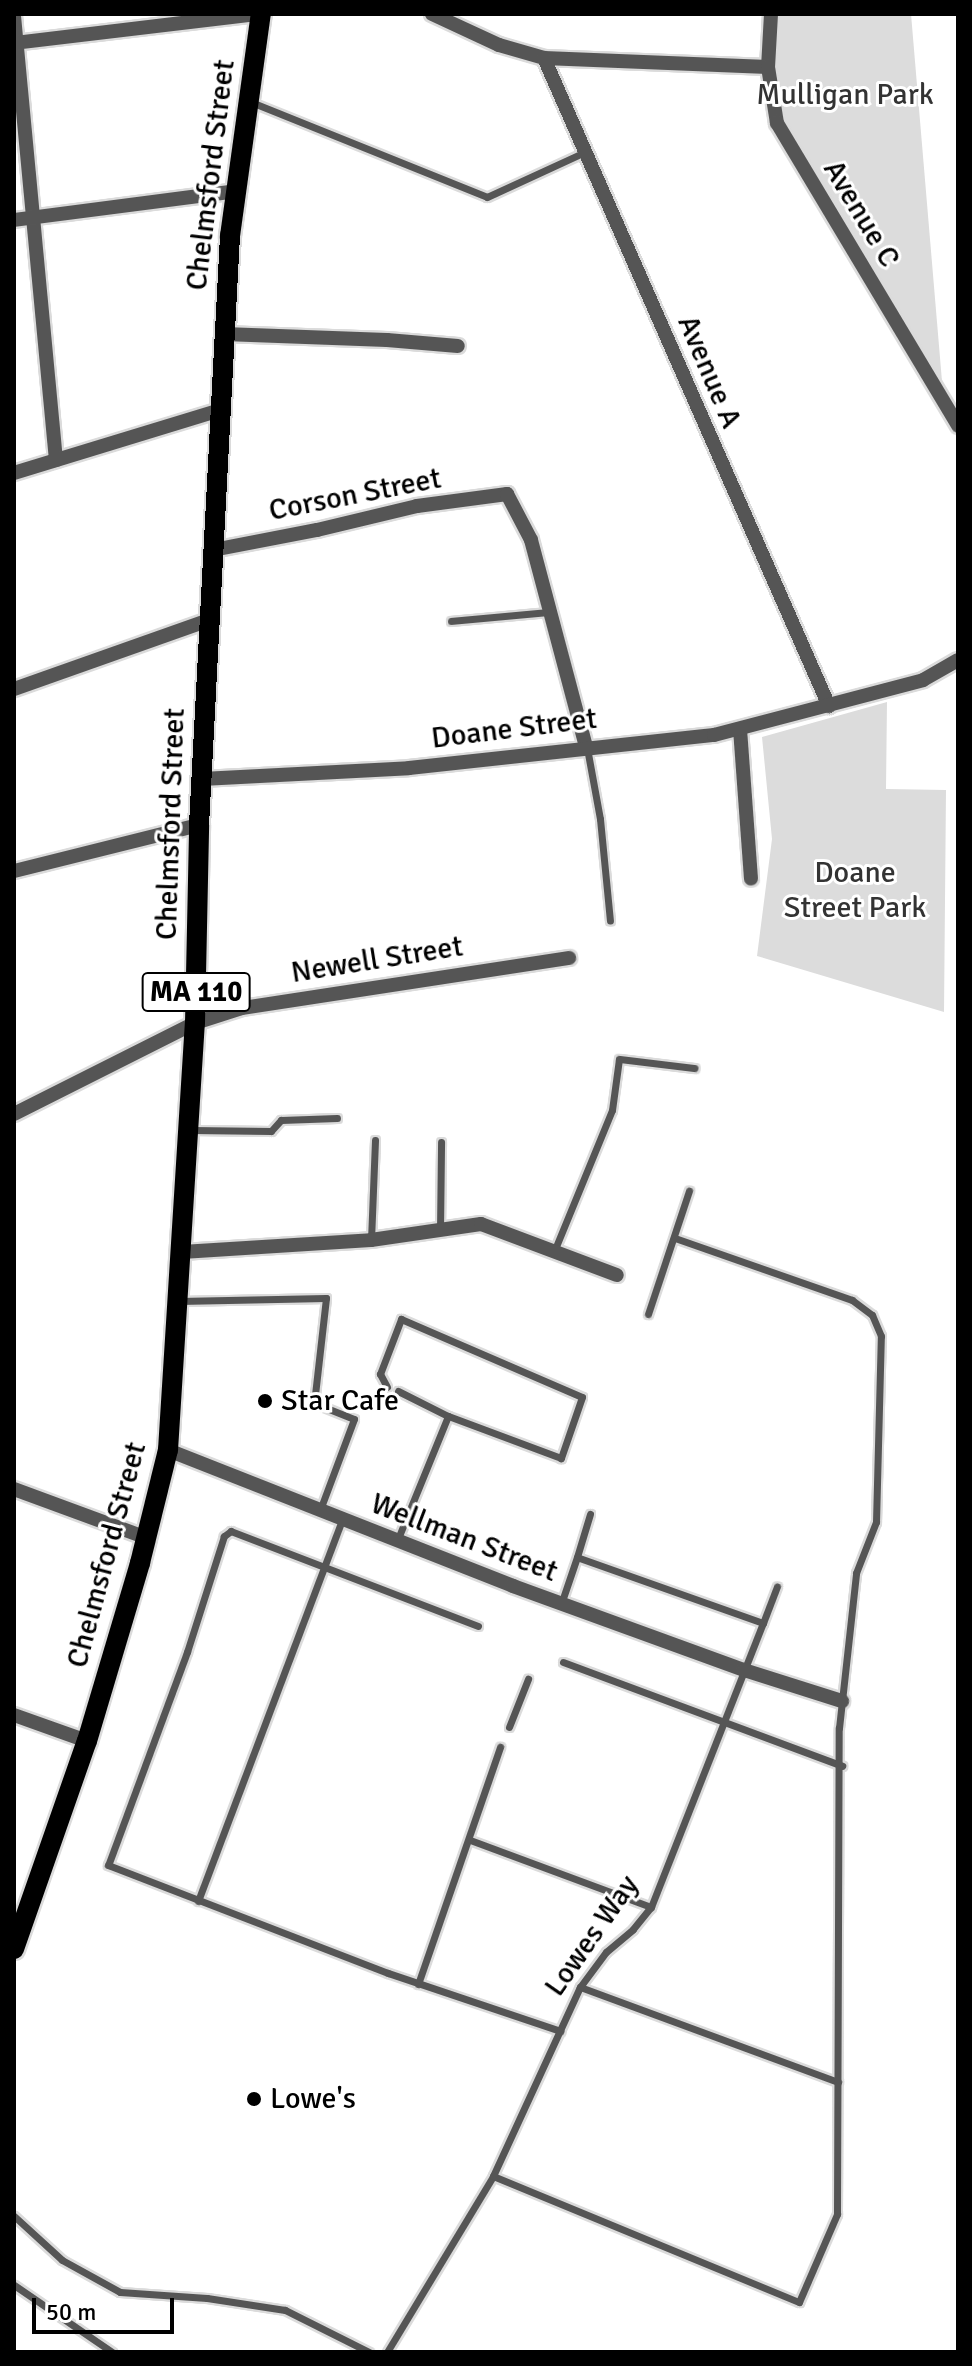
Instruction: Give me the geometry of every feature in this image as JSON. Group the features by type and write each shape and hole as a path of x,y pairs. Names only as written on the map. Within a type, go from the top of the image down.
{"main road":[{"name":"Chelmsford Street","path":"14,1949 87,1741 147,1538 168,1450 195,1023 199,825 224,334 236,191 259,14"}],"street":[{"path":"15,43 259,14"},
{"path":"432,14 499,45 544,58 768,67"},
{"name":"Avenue C","path":"771,14 768,67 772,104 786,141 958,426"},
{"path":"14,16 56,460"},
{"name":"Avenue A","path":"544,58 829,706"},
{"path":"14,220 236,191"},
{"path":"224,334 458,346"},
{"path":"14,473 220,410"},
{"name":"Corson Street","path":"213,550 417,506 507,494 531,540 548,612"},
{"path":"548,612 586,746"},
{"path":"14,689 209,620"},
{"path":"829,706 923,680 958,660"},
{"name":"Doane Street","path":"202,779 409,768 586,746 676,739 740,729 829,706"},
{"path":"740,729 751,879"},
{"path":"14,871 199,825"},
{"name":"Newell Street","path":"14,1114 195,1023 242,1008 569,958"},
{"path":"182,1252 371,1240 481,1224 555,1249 617,1275"},
{"name":"Wellman Street","path":"168,1450 561,1604 744,1670"},
{"path":"14,1489 147,1538"},
{"path":"744,1670 842,1701"},
{"path":"14,1715 87,1741"}],"lane":[{"path":"249,101 487,197 585,152"},
{"path":"451,621 548,612"},
{"path":"586,746 600,819 610,921"},
{"path":"555,1249 612,1110 619,1059 694,1068"},
{"path":"189,1130 271,1131 281,1120 337,1118"},
{"path":"371,1240 375,1140"},
{"path":"440,1230 441,1142"},
{"path":"648,1314 689,1191"},
{"path":"493,2176 799,2302 837,2214 842,1701 856,1573 876,1522 881,1336 872,1315 852,1300 675,1238"},
{"path":"179,1301 326,1298 314,1403 354,1419 320,1510"},
{"path":"387,1387 380,1374 401,1319 582,1397 561,1458 448,1416 398,1391"},
{"path":"397,1541 448,1416"},
{"path":"561,1604 590,1514"},
{"path":"198,1901 342,1519"},
{"path":"478,1626 231,1531 224,1536 187,1652 108,1865 418,1984 560,2031"},
{"path":"577,1557 763,1623"},
{"name":"Lowes Way","path":"387,2352 493,2176 580,1987 606,1952 633,1929 651,1907 727,1721 777,1587"},
{"path":"563,1662 842,1766"},
{"path":"509,1727 528,1679"},
{"path":"418,1984 500,1747"},
{"path":"470,1840 651,1907"},
{"path":"580,1987 838,2082"},
{"path":"14,2216 62,2260 120,2292 207,2298 285,2310 369,2352"},
{"path":"14,2285 112,2352"}],"green space":[{"name":"Mulligan Park","path":"771,14 911,14 944,405 777,123"},
{"name":"Doane Street Park","path":"887,702 886,789 946,790 944,1012 757,956 772,839 762,737"}],"place":[{"name":"Star Cafe","path":"265,1401"},
{"name":"Lowe's","path":"254,2099"}]}
